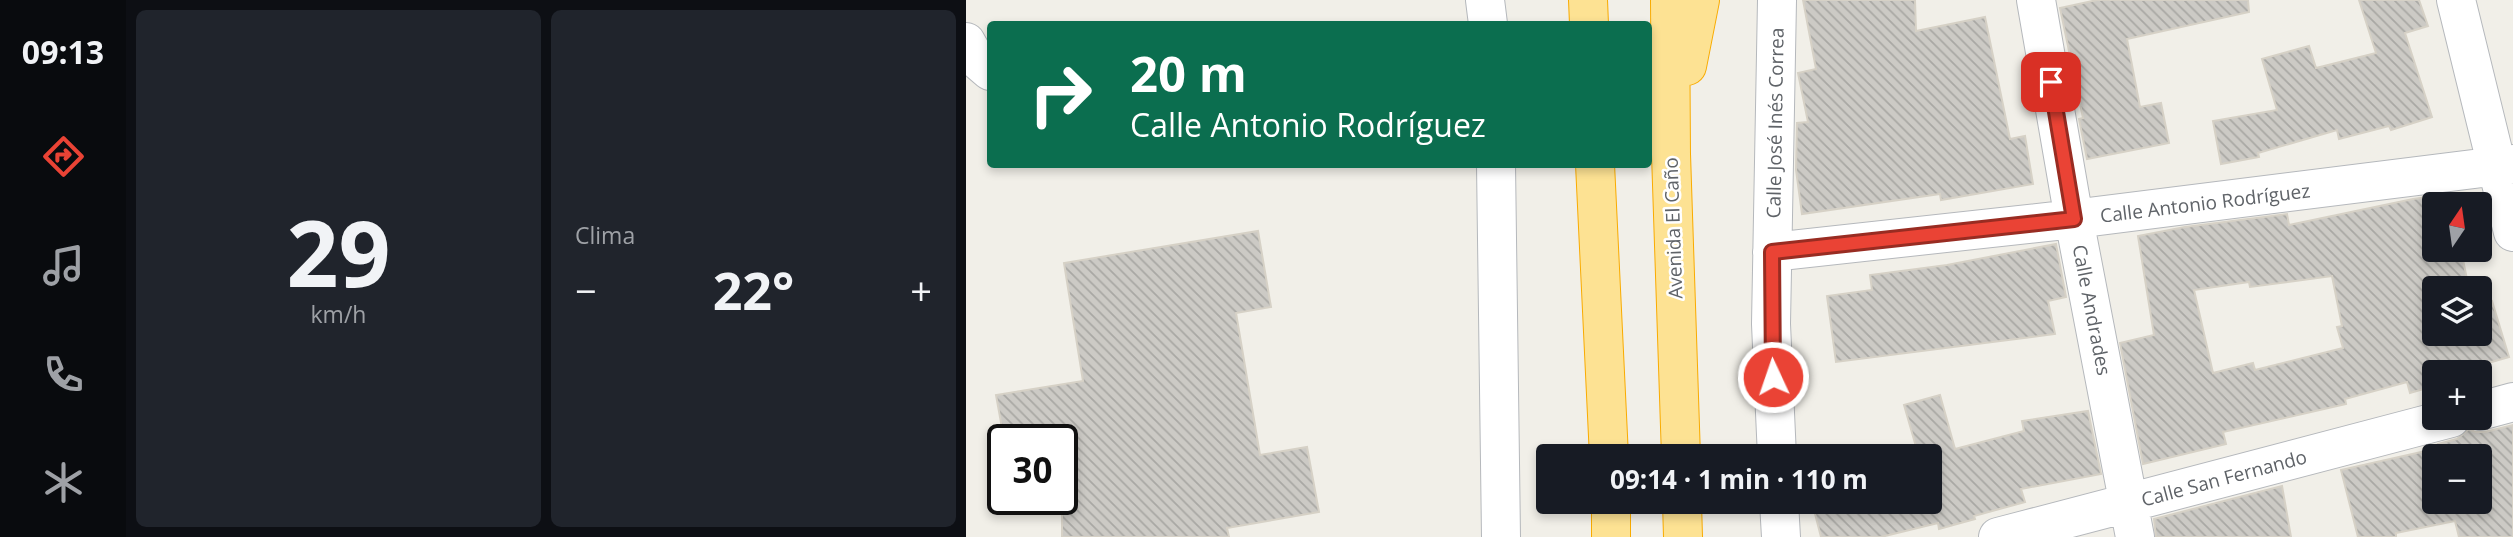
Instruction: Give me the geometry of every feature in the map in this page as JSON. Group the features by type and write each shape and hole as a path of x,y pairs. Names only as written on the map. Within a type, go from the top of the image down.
{"highway":[{"path":"1588,0 1589,21"},
{"name":"Avenida El Caño","path":"1670,0 1671,154 1681,444"},
{"path":"1671,154 1700,0"},
{"path":"1595,168 1608,444"},
{"path":"1611,514 1611,537"},
{"path":"1682,514 1683,537"}],"street":[{"name":"Calle José Inés Correa","path":"1776,444 1771,324 1777,0"},
{"name":"Calle Andrades","path":"2036,0 2074,219 2132,520"},
{"path":"2456,0 2505,165 2513,232"},
{"path":"966,42 975,58 987,68"},
{"name":"Calle Antonio Rodríguez","path":"1772,252 2074,219 2505,165"},
{"path":"1496,168 1501,537"},
{"path":"2492,408 2513,402"},
{"name":"Calle San Fernando","path":"1998,537 2132,520 2422,427"},
{"path":"1779,514 1780,537"}],"building":[{"path":"1803,0 1915,0 1916,31 1985,17 2010,139 2025,136 2033,184 1941,200 1940,194 1802,214 1796,170 1797,123 1808,122 1798,73 1816,69"},
{"path":"2097,0 2248,0 2249,12 2127,39 2140,107 2161,103 2169,143 2087,159 2079,119 2083,118 2060,8"},
{"path":"2359,0 2419,0 2428,26 2405,33 2432,117 2391,130 2389,126 2339,139 2337,130 2258,153 2259,157 2221,164 2213,121 2277,110 2262,59 2309,46 2316,68 2376,53"},
{"path":"2422,198 2422,262 2463,262 2466,276 2422,276 2422,346 2492,346 2492,301 2509,357 2492,362 2422,360 2422,390 2410,393 2407,382 2345,399 2346,404 2223,432 2226,444 2143,464 2120,343 2154,335 2138,236 2287,214 2289,225","holes":["2332,276 2342,326 2337,327 2343,348 2255,370 2253,363 2213,373 2194,290 2249,282 2250,287"]},
{"path":"1258,231 1271,307 1236,313 1260,455 1307,447 1319,512 1227,528 1229,537 1062,537 1062,515 1078,515 1078,424 1001,424 996,395 1083,381 1064,263"},
{"path":"2056,244 2066,297 2048,301 2055,334 1836,362 1827,296 1872,290 1870,275 1947,265"},
{"path":"1940,395 1955,449 2024,431 2022,421 2088,411 2101,474 2021,489 2025,502 1939,529 1938,523 1881,537 1821,537 1815,514 1942,514 1942,444 1915,444 1904,405"},
{"path":"2513,425 2513,537 2459,537 2455,521 2396,533 2396,537 2358,537 2341,470 2422,452 2422,514 2492,514 2492,444 2438,444 2457,439 2468,430 2475,432"},
{"path":"2282,486 2291,537 2156,537 2154,519"}],"route":[{"path":"1773,377 1772,252 2074,219 2051,82"}]}
